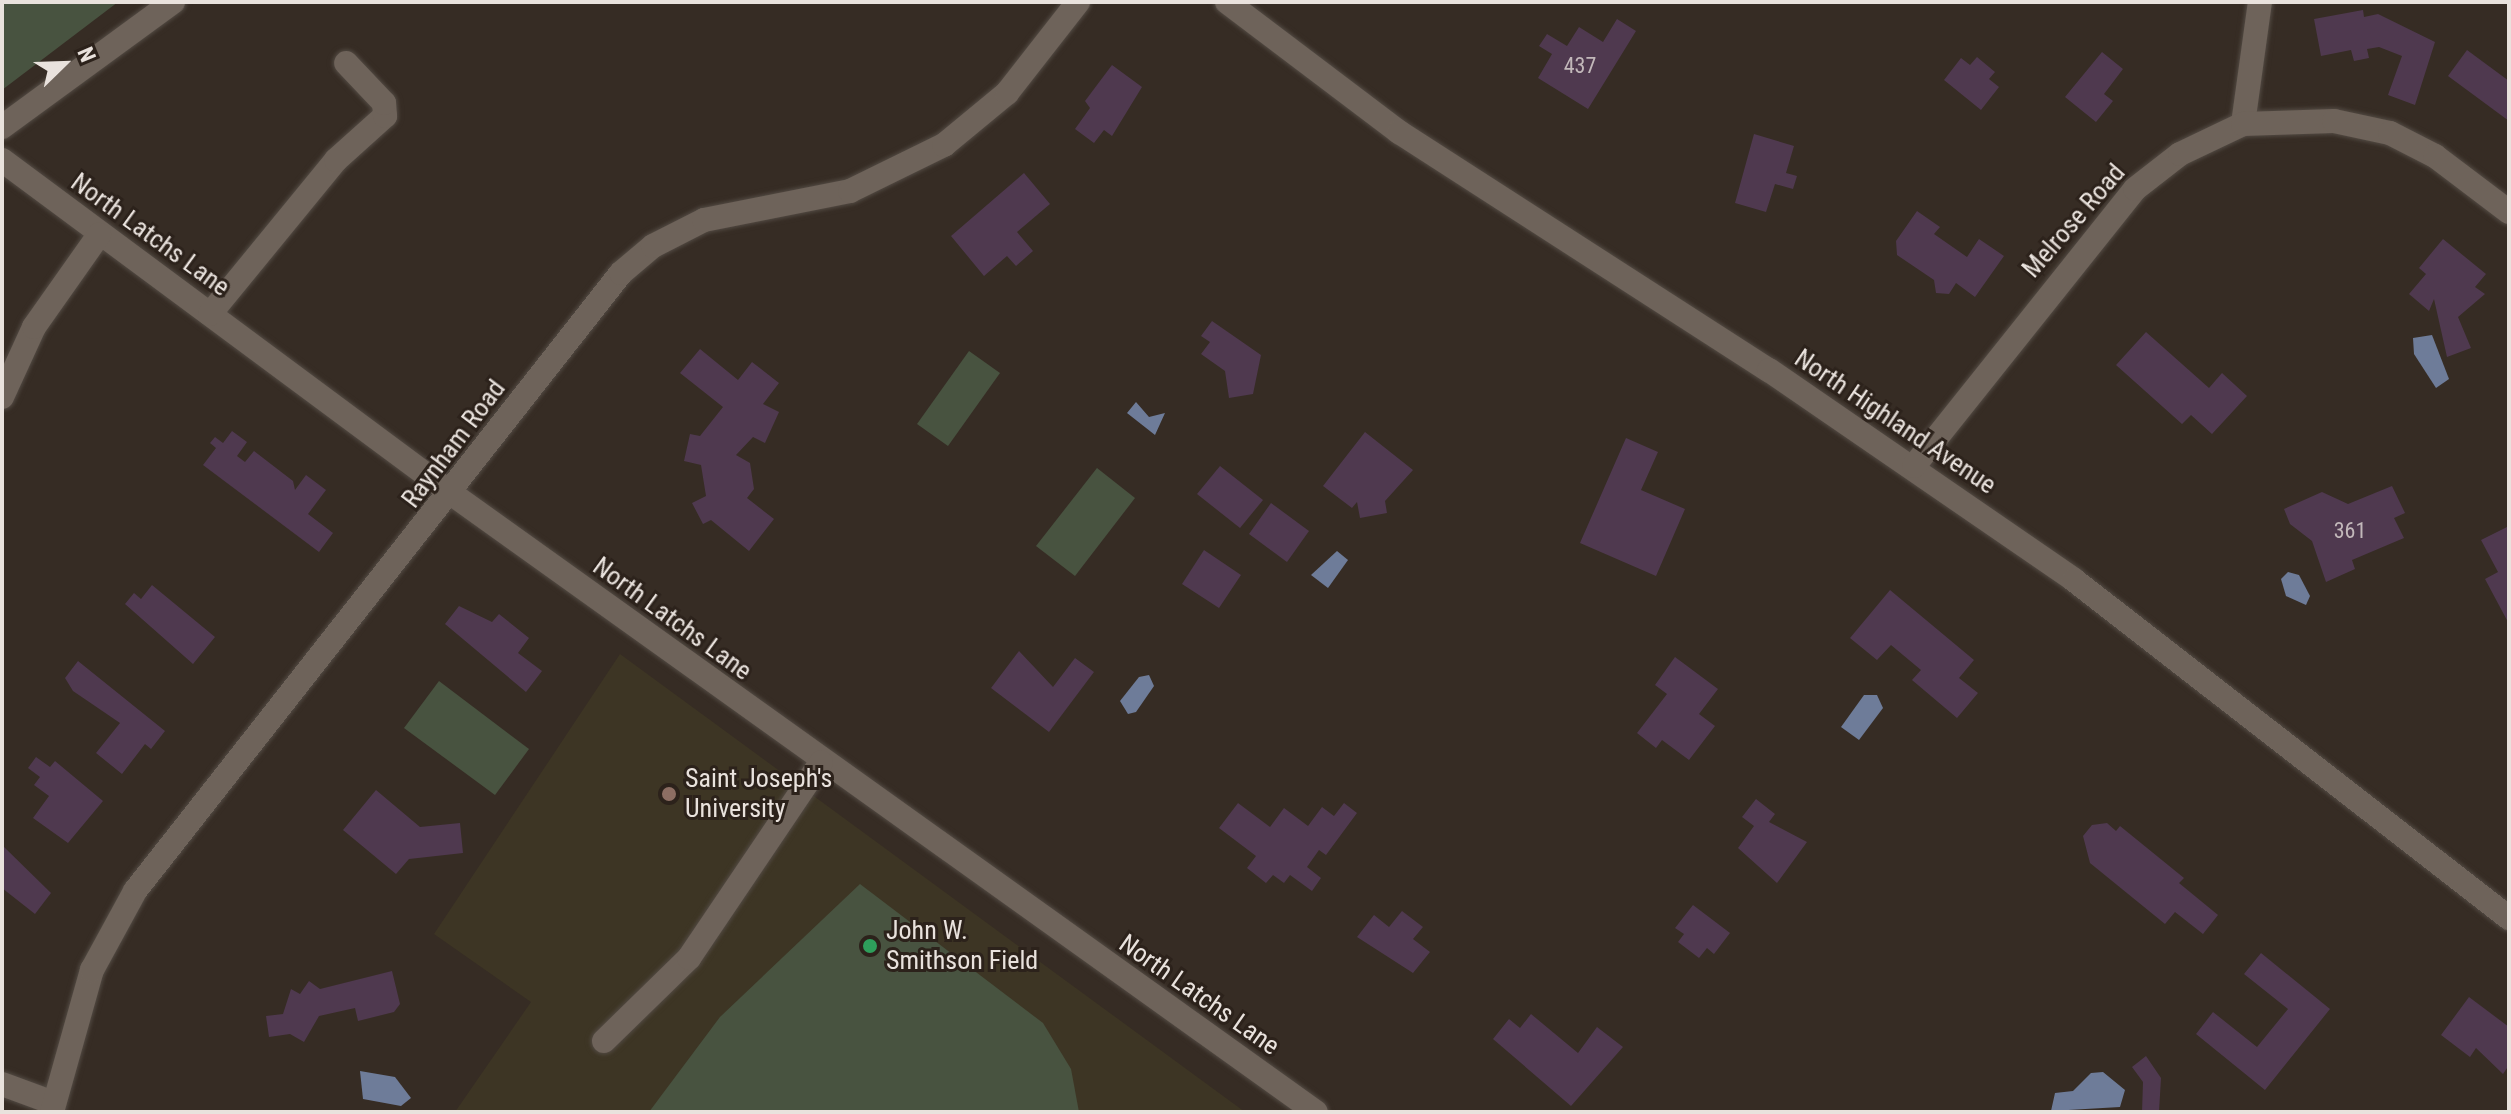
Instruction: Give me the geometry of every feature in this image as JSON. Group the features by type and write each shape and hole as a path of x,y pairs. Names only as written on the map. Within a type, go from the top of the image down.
{"street":[{"path":"2,127 173,2"},
{"name":"Raynham Road","path":"53,1108 77,1013 114,922 452,494 598,300 653,246 704,220 886,178 944,145 1007,93 1078,2"},
{"name":"North Highland Avenue","path":"1227,2 1399,132 1914,466 2132,623 2509,918"},
{"path":"2243,124 2260,2"},
{"path":"210,314 336,160 385,116 384,103 346,63"},
{"name":"Melrose Road","path":"1914,466 2135,189 2180,154 2243,124 2334,121 2390,133 2435,156 2509,212"},
{"name":"North Latchs Lane","path":"2,160 99,235 821,762 1316,1112"},
{"path":"2,397 34,327 99,235"},
{"path":"604,1041 689,958 821,762"},
{"path":"2,1084 53,1108"}],"shaded area":[{"name":"Saint Joseph's University","path":"620,654 1245,1112 455,1112 531,1002 434,934"}],"green space":[{"path":"2,2 118,2 2,90"},
{"path":"969,351 1000,373 948,446 917,424"},
{"path":"1097,468 1135,498 1075,576 1036,546"},
{"path":"439,681 529,749 495,795 404,728"},
{"name":"John W. Smithson Field","path":"860,884 1043,1023 1071,1069 1079,1112 649,1112 720,1017"}],"water":[{"path":"2432,335 2449,379 2436,388 2414,354 2413,338"},
{"path":"1136,402 1149,417 1165,413 1155,435 1127,413"},
{"path":"1337,551 1348,560 1328,588 1311,575"},
{"path":"2288,572 2299,575 2310,596 2306,605 2286,596 2281,579"},
{"path":"1149,675 1154,686 1136,712 1128,714 1120,701 1139,677"},
{"path":"1864,695 1877,695 1883,708 1859,740 1841,727"},
{"path":"360,1071 395,1077 411,1098 401,1106 363,1099"},
{"path":"2103,1072 2125,1090 2120,1107 2051,1111 2055,1093 2073,1091 2091,1073"}],"building":[{"path":"2363,10 2364,17 2378,14 2435,42 2415,105 2388,95 2402,56 2379,47 2367,49 2369,58 2354,61 2351,50 2321,56 2314,19"},
{"path":"1617,19 1636,31 1588,109 1538,78 1552,54 1539,46 1547,34 1567,46 1579,27 1603,42"},
{"path":"2467,50 2509,81 2509,121 2448,76"},
{"path":"2102,52 2123,69 2104,94 2113,101 2096,122 2065,97"},
{"path":"1977,57 1995,72 1989,79 1999,87 1981,110 1944,80 1961,58 1970,65"},
{"path":"1112,65 1142,87 1112,136 1104,130 1094,143 1075,129 1090,108 1085,101"},
{"path":"1754,134 1794,146 1786,173 1797,176 1793,189 1775,184 1766,212 1735,203"},
{"path":"1024,173 1050,204 1017,232 1033,251 1016,266 1007,256 984,276 951,236"},
{"path":"1917,211 1940,227 1934,234 1967,257 1979,239 2004,256 1975,297 1956,283 1949,294 1936,293 1934,280 1897,255 1896,241"},
{"path":"2443,239 2486,274 2475,287 2485,294 2458,317 2471,348 2447,357 2434,299 2429,311 2409,294 2426,274 2419,268"},
{"path":"1212,321 1261,355 1253,394 1229,398 1225,371 1201,354 1210,342 1201,336"},
{"path":"2146,332 2209,388 2222,373 2247,396 2212,434 2191,415 2182,424 2116,365"},
{"path":"700,349 738,380 752,362 779,383 763,404 779,412 765,443 753,437 736,455 750,463 754,489 747,498 774,519 749,551 711,520 703,524 692,503 706,496 701,465 684,461 690,434 700,436 723,407 680,373"},
{"path":"232,431 247,442 237,456 245,462 254,451 293,481 295,490 306,475 326,490 308,514 333,533 319,552 203,465 216,448 210,443 215,437 223,443"},
{"path":"1365,432 1413,470 1385,501 1387,513 1360,518 1357,502 1352,508 1323,486"},
{"path":"1626,438 1658,452 1641,490 1685,509 1656,576 1580,543"},
{"path":"1220,466 1263,500 1240,528 1197,494"},
{"path":"2392,486 2405,513 2394,518 2404,538 2352,560 2355,569 2326,582 2312,541 2290,524 2284,509 2322,492 2348,504"},
{"path":"1271,503 1309,531 1287,562 1249,534"},
{"path":"2509,526 2509,624 2485,579 2498,572 2481,540"},
{"path":"1204,550 1241,575 1219,608 1182,584"},
{"path":"152,585 215,637 193,664 125,604 134,593 141,599"},
{"path":"1890,590 1974,660 1959,678 1978,693 1957,718 1912,680 1921,670 1891,645 1877,660 1850,638"},
{"path":"459,606 492,622 499,614 529,638 518,653 542,671 526,692 445,624"},
{"path":"1019,651 1053,687 1075,658 1094,672 1049,732 991,688"},
{"path":"1675,657 1718,689 1699,714 1715,726 1689,760 1662,740 1656,748 1637,733 1667,694 1655,685"},
{"path":"78,661 165,731 151,749 145,744 122,774 96,753 120,723 73,691 65,678"},
{"path":"36,757 50,767 55,761 103,801 68,843 33,818 49,796 34,785 40,777 28,768"},
{"path":"376,790 420,827 460,823 463,853 409,859 396,874 343,830"},
{"path":"1756,799 1775,814 1769,822 1807,842 1777,883 1738,848 1754,826 1742,817"},
{"path":"1238,803 1270,827 1284,808 1308,826 1322,807 1334,816 1344,803 1357,813 1326,855 1319,850 1307,867 1321,878 1312,891 1290,875 1284,883 1273,875 1266,883 1247,868 1256,856 1219,828"},
{"path":"2107,823 2116,831 2120,826 2184,878 2179,883 2218,915 2203,934 2175,912 2165,924 2090,863 2083,836 2092,825"},
{"path":"2,845 51,893 35,914 2,888"},
{"path":"1693,905 1730,933 1714,954 1707,948 1699,958 1678,942 1684,934 1675,928"},
{"path":"1402,911 1423,927 1413,939 1430,952 1413,973 1357,937 1374,915 1389,927"},
{"path":"2261,953 2330,1009 2265,1090 2196,1034 2213,1012 2257,1047 2288,1009 2244,974"},
{"path":"392,971 400,1004 394,1012 358,1021 355,1008 319,1016 304,1042 290,1034 269,1037 266,1016 283,1014 291,989 300,994 309,981 320,989"},
{"path":"2469,997 2509,1027 2509,1065 2503,1074 2476,1048 2470,1057 2441,1035"},
{"path":"1531,1014 1578,1053 1597,1027 1623,1047 1571,1106 1493,1039 1509,1019 1520,1028"},
{"path":"2146,1056 2161,1078 2159,1112 2142,1112 2143,1082 2132,1067"}],"place":[{"name":"Saint Joseph's University","path":"669,794"},
{"name":"John W. Smithson Field","path":"870,946"}]}
